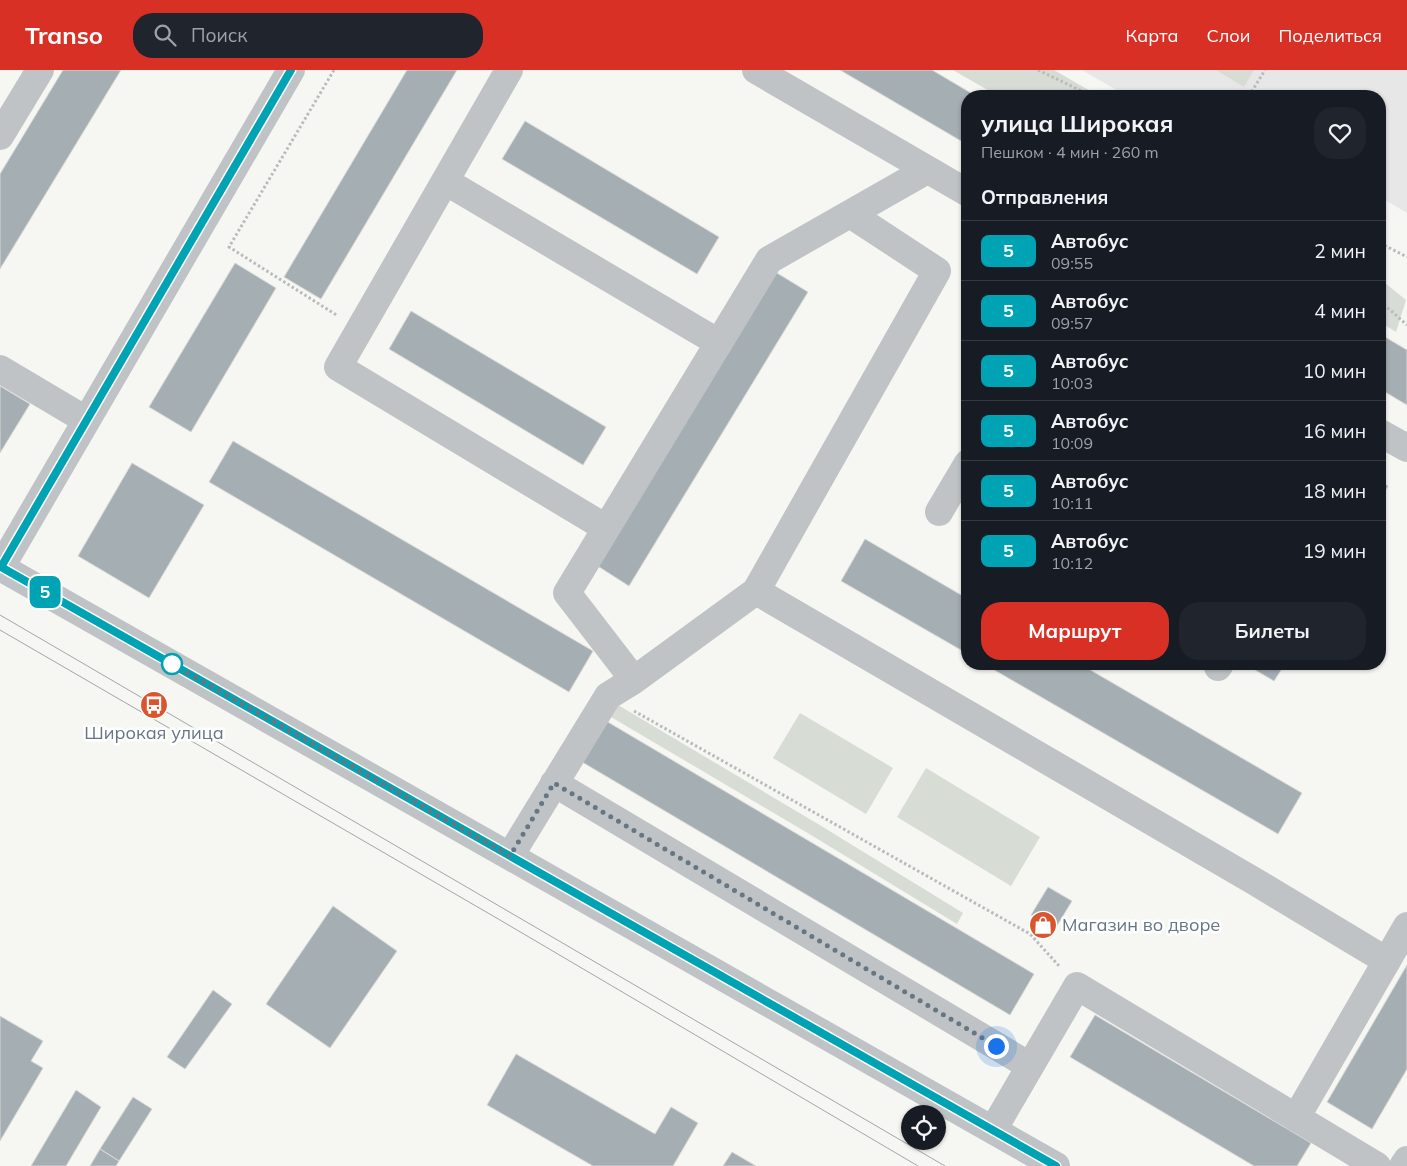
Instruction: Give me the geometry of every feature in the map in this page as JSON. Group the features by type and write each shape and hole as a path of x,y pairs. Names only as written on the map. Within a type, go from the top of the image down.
{"street":[{"path":"0,136 40,70"},
{"path":"291,70 0,567 1056,1166"},
{"path":"509,70 338,368 606,528"},
{"path":"756,70 961,189"},
{"path":"634,680 567,593 770,260 927,170"},
{"path":"445,181 719,343"},
{"path":"510,856 608,696 634,680 756,591 938,271 850,214"},
{"path":"0,369 86,420"},
{"path":"1386,436 1407,448"},
{"path":"939,512 961,475"},
{"path":"756,591 1246,876 1387,961"},
{"path":"554,783 1030,1066"},
{"path":"1296,1118 1407,926"},
{"path":"993,1130 1077,986 1377,1166"},
{"path":"1404,1166 1407,1160"}],"path":[{"path":"334,70 229,247 360,330"},
{"path":"1038,70 1080,90"},
{"path":"1253,90 1265,70"},
{"path":"1386,246 1407,257"},
{"path":"1386,306 1407,325"},
{"path":"608,696 1030,934 1077,986"}],"shaded area":[{"path":"953,70 1054,70 1089,90 988,90"},
{"path":"1082,70 1407,70 1407,213 1386,201 1386,90 1117,90"},
{"path":"1216,70 1254,70 1244,87"},
{"path":"1386,284 1406,300 1396,332 1386,326"},
{"path":"618,705 963,913 957,924 611,717"},
{"path":"800,713 893,768 866,814 773,758"},
{"path":"926,768 1040,837 1011,886 897,817"}],"building":[{"path":"63,70 121,70 0,269 0,174"},
{"path":"407,70 457,70 321,299 284,277"},
{"path":"840,70 932,70 966,90 961,90 961,141"},
{"path":"525,121 719,237 697,274 502,159"},
{"path":"235,263 276,288 191,432 149,407"},
{"path":"772,270 808,292 629,586 593,563"},
{"path":"411,311 606,427 583,465 389,349"},
{"path":"1386,338 1407,350 1407,405 1386,393"},
{"path":"0,386 30,404 0,453"},
{"path":"233,441 593,651 569,692 209,482"},
{"path":"132,463 204,505 149,598 78,556"},
{"path":"865,539 961,595 961,650 841,581"},
{"path":"994,670 1090,670 1302,793 1278,834"},
{"path":"1255,670 1281,670 1274,681"},
{"path":"601,718 1034,974 1010,1015 577,759"},
{"path":"1048,887 1072,901 1055,929 1031,915"},
{"path":"333,906 397,951 330,1048 266,1004"},
{"path":"1407,965 1407,1069 1372,1129 1327,1102"},
{"path":"213,990 232,1004 185,1069 167,1057"},
{"path":"1095,1015 1311,1143 1297,1166 1254,1166 1070,1057"},
{"path":"0,1016 43,1041 31,1061 43,1068 0,1141"},
{"path":"516,1054 655,1134 671,1107 698,1123 673,1166 593,1166 487,1105"},
{"path":"76,1090 101,1107 66,1166 31,1166"},
{"path":"133,1097 152,1109 119,1161 100,1149"},
{"path":"100,1149 119,1161 116,1166 90,1166"},
{"path":"732,1152 756,1166 723,1166"}],"tram line":[{"path":"0,615 945,1166"},
{"path":"0,630 500,920 918,1166"}],"bus line":[{"name":"5","path":"291,70 1,567 1056,1166"}],"place":[{"name":"Широкая улица","path":"154,705"},
{"name":"Магазин во дворе","path":"1043,925"}],"route":[{"path":"172,664 510,856 554,783 996,1046"}]}
